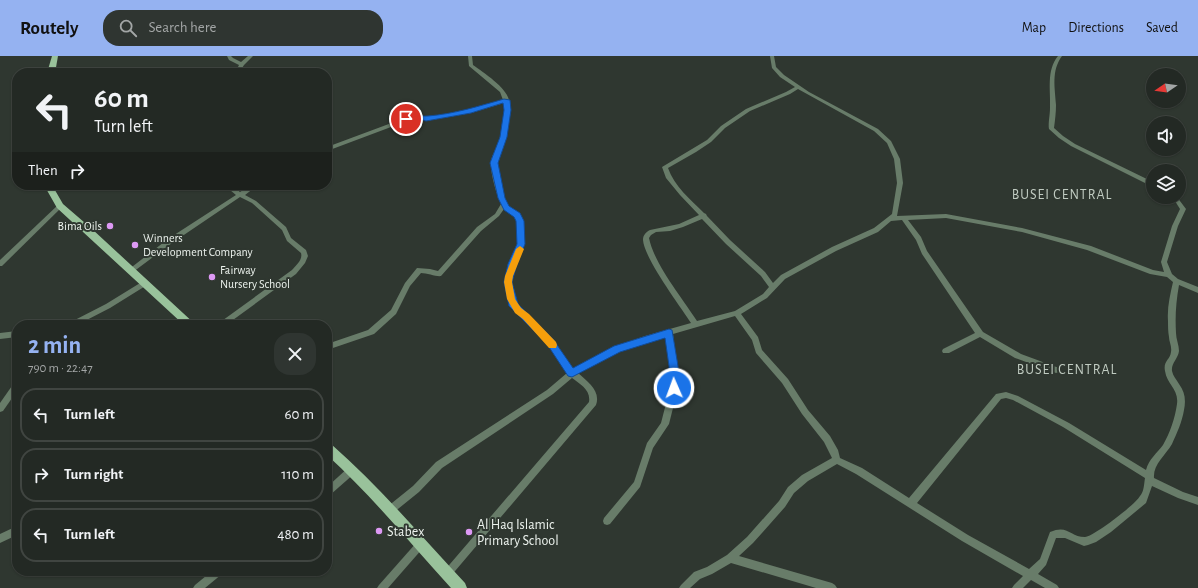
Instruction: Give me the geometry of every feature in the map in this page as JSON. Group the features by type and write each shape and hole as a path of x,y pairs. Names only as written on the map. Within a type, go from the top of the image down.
{"main road":[{"path":"52,68 55,56"},
{"path":"51,190 60,206 185,320"},
{"path":"332,452 352,470 390,510 420,546 460,588"}],"street":[{"path":"229,56 231,59 242,64"},
{"path":"240,68 251,56"},
{"path":"447,574 593,403 595,398 593,392 572,373 550,342 514,306 508,282 512,264 521,244 520,221 517,215 511,212 504,204 501,198 494,163 503,137 507,100 502,91 471,65 470,56"},
{"path":"390,510 416,489 439,465 550,392 572,373 617,349 737,313 764,296 783,276 834,249 876,230 894,215 900,183 897,159 889,142 876,130 798,87 782,76 774,67 772,56"},
{"path":"1060,56 1056,60 1052,79 1053,106 1051,128 1058,135 1076,147 1146,180"},
{"path":"773,287 763,274 728,242 668,177 665,167 694,152 709,141 723,126 748,110 788,93 798,87"},
{"path":"332,147 414,116 426,119 471,111 507,100"},
{"path":"228,320 294,272 305,256 304,252 289,239 284,229 254,202 233,190"},
{"path":"131,270 170,241 248,190"},
{"path":"332,345 371,332 394,312 408,285 419,270 439,274 479,229 497,215 504,204"},
{"path":"1180,204 1183,209 1175,226 1164,262 1169,275 1176,281 1198,290"},
{"path":"0,264 60,206"},
{"path":"696,325 662,273 648,248 646,238 648,234 654,231 688,224 704,215"},
{"path":"890,219 946,216 1022,230 1077,244 1152,272 1169,275"},
{"path":"904,219 919,239 924,252 980,334 1018,356 1056,370"},
{"path":"1017,588 1043,562 1053,535 1060,533 1081,541 1089,541 1105,531 1143,500 1147,493 1151,468 1156,457 1162,452 1179,418 1181,395 1168,372 1169,362 1172,360 1176,348 1172,333 1173,329 1171,316 1172,299 1176,281"},
{"path":"81,320 145,284"},
{"path":"737,313 755,339 759,352 785,381 805,412 827,439 835,453 837,460 859,470 965,538 1054,588"},
{"path":"607,521 637,484 650,446 666,424 674,388 669,333"},
{"path":"946,351 980,334"},
{"path":"0,336 12,335"},
{"path":"0,409 12,391"},
{"path":"910,504 999,396 1006,395 1015,398 1066,425 1150,479 1181,495 1198,500"},
{"path":"684,588 697,576 709,571 730,558 750,540 782,504 791,490 805,478 837,460"},
{"path":"332,488 352,470"},
{"path":"0,539 12,533"},
{"path":"382,588 420,546"},
{"path":"730,558 832,588"},
{"path":"198,588 213,576"}],"slow traffic":[{"path":"520,249 512,264 509,276 508,282 511,299 518,311 526,317 552,345"}],"place":[{"name":"Bima Oils","path":"110,226"},
{"name":"Winners Development Company","path":"135,245"},
{"name":"Fairway Nursery School","path":"212,277"},
{"name":"Stabex","path":"379,531"},
{"name":"Al Haq Islamic Primary School","path":"469,532"}],"district":[{"name":"BUSEI CENTRAL","path":"1062,194"},
{"name":"BUSEI CENTRAL","path":"1067,369"}],"route":[{"path":"406,119 414,116 421,116 426,119 471,111 507,100 508,106 503,137 494,159 494,163 501,198 506,208 517,215 520,221 521,244 519,252 512,264 508,282 511,299 514,306 550,342 572,373 617,349 645,339 669,333 674,388"}]}
